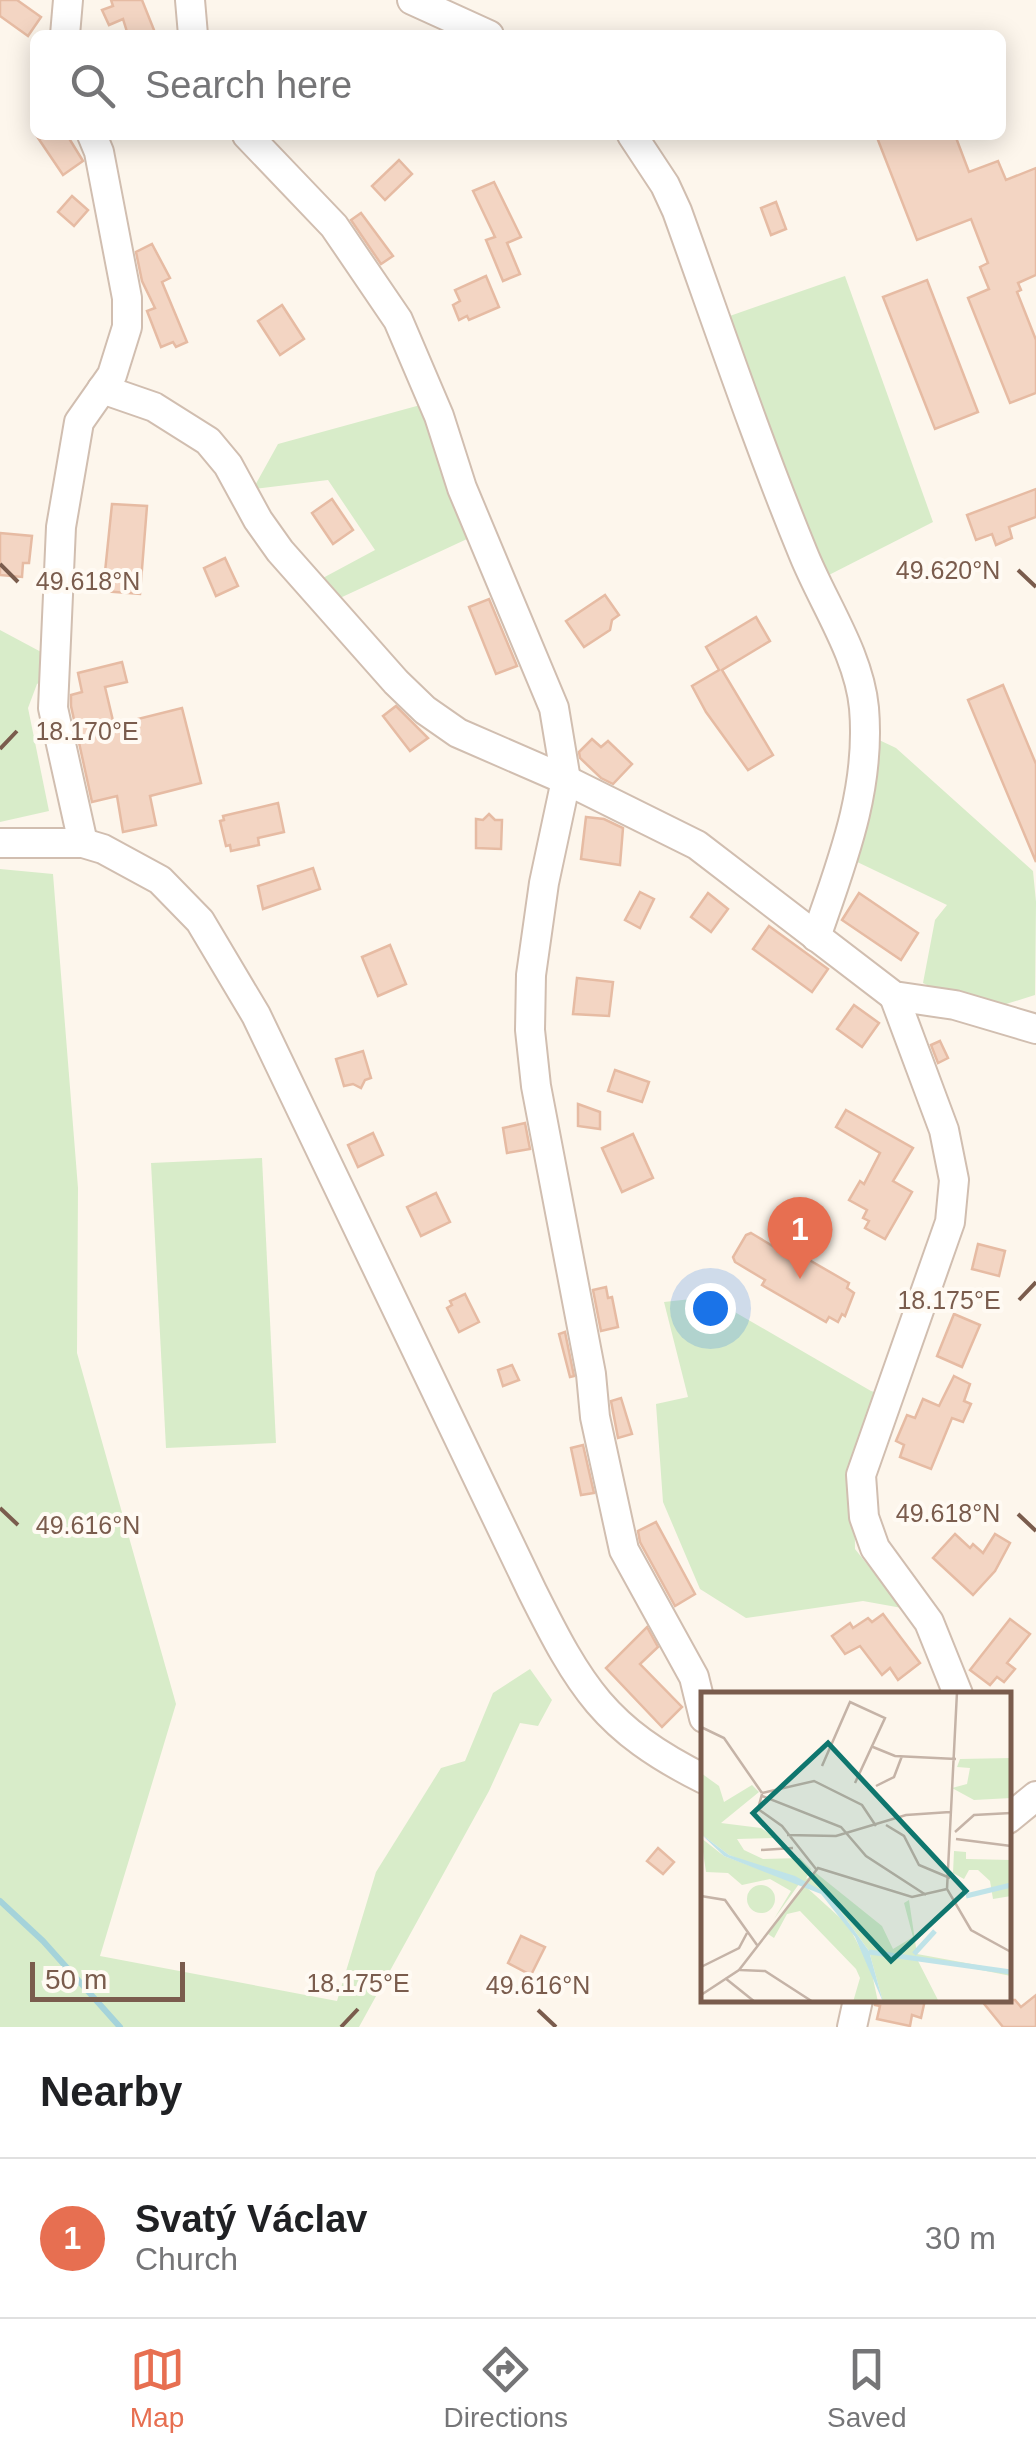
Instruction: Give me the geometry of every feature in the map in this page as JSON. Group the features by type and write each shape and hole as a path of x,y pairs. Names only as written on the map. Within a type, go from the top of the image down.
{"street":[{"path":"65,30 68,0"},
{"path":"190,0 193,30"},
{"path":"412,0 478,30"},
{"path":"83,842 53,708 61,526 79,422 119,358 128,327 127,298 94,140"},
{"path":"253,140 349,246 398,320 439,416 462,488 554,708 566,780 544,883 531,975 532,1048 591,1374 594,1417 624,1550 694,1677 701,1706"},
{"path":"635,140 677,211 764,453 861,687 864,740 858,806 848,848 816,936"},
{"path":"102,389 154,407 208,442 228,465 280,551 396,682 458,734 566,780 697,845 894,996 955,1005 1036,1029"},
{"path":"0,842 83,842 123,858 160,880 188,905 256,1015 532,1591 578,1678 613,1721 650,1749 701,1777"},
{"path":"894,996 944,1130 954,1194 944,1242 861,1472 864,1517 875,1548 929,1622 957,1692"},
{"path":"1011,1817 1036,1796"},
{"path":"852,2027 858,2002"}],"green space":[{"path":"845,276 933,522 823,578 724,318"},
{"path":"424,404 449,493 467,539 340,598 321,579 375,550 328,480 253,489 278,444"},
{"path":"0,630 43,653 44,680 37,684 28,708 49,811 0,822"},
{"path":"877,739 896,748 1033,871 1035,995 981,1012 923,983 935,920 947,905 851,859 878,757"},
{"path":"0,869 53,874 78,1188 77,1353 176,1704 100,1956 337,2001 376,1872 441,1768 465,1761 493,1693 530,1669 552,1700 538,1726 520,1723 489,1791 359,2027 0,2027"},
{"path":"262,1158 276,1443 166,1448 151,1163"},
{"path":"709,1297 881,1394 854,1467 855,1549 902,1608 863,1601 746,1618 700,1589 663,1502 656,1404 688,1397 664,1302"}],"building":[{"path":"0,0 17,0 41,17 28,36 0,16"},
{"path":"111,0 142,0 154,30 126,30 123,19 109,25 102,10 113,6"},
{"path":"39,140 70,140 83,161 63,175"},
{"path":"878,140 957,140 969,172 998,161 1006,180 1036,168 1036,275 1018,283 1021,290 1017,292 1036,340 1036,393 1010,403 968,298 989,289 980,267 988,263 971,219 917,240"},
{"path":"399,160 412,174 385,200 372,186"},
{"path":"494,182 521,237 507,243 520,274 503,281 486,240 495,237 473,191"},
{"path":"72,196 88,210 74,226 58,212"},
{"path":"776,202 786,229 771,235 761,208"},
{"path":"361,213 393,256 381,264 351,220"},
{"path":"152,244 170,278 162,282 187,342 176,347 173,342 161,347 147,311 155,308 142,281 136,252"},
{"path":"486,276 499,307 469,320 467,316 459,320 453,305 460,301 455,290"},
{"path":"927,280 978,412 935,429 883,297"},
{"path":"282,305 304,339 280,355 258,321"},
{"path":"1036,489 1036,517 1009,527 1012,538 996,545 992,534 976,540 967,515"},
{"path":"332,499 353,530 333,544 312,513"},
{"path":"112,504 147,506 140,594 103,591"},
{"path":"0,533 32,536 29,563 23,563 22,577 0,575"},
{"path":"225,558 238,586 216,596 204,568"},
{"path":"605,595 619,615 612,620 610,630 584,647 566,621"},
{"path":"489,599 517,666 496,674 469,607"},
{"path":"756,617 770,641 722,670 773,755 748,770 692,686 719,670 706,647"},
{"path":"122,662 127,682 105,687 114,725 182,708 201,783 150,796 156,825 123,832 117,796 92,802 71,706 71,695 82,692 78,673"},
{"path":"1003,685 1036,764 1036,862 968,700"},
{"path":"396,706 428,738 410,751 383,716"},
{"path":"592,739 601,747 608,741 632,764 613,784 580,758 579,752"},
{"path":"278,803 284,832 258,838 259,845 231,851 230,845 226,846 220,821 223,816"},
{"path":"489,814 502,820 501,849 476,848 476,819 483,820"},
{"path":"586,817 604,819 623,828 620,865 581,859"},
{"path":"313,868 320,889 263,909 258,886"},
{"path":"640,892 654,899 640,928 625,920"},
{"path":"708,893 728,909 711,932 691,917"},
{"path":"859,893 918,933 901,960 842,920"},
{"path":"769,926 828,969 812,992 753,949"},
{"path":"390,945 406,984 378,996 362,957"},
{"path":"577,978 613,982 609,1016 573,1014"},
{"path":"854,1005 879,1023 862,1047 837,1029"},
{"path":"940,1041 948,1058 938,1063 931,1045"},
{"path":"363,1051 371,1078 361,1088 353,1084 344,1086 336,1059"},
{"path":"615,1070 649,1082 642,1102 608,1091"},
{"path":"578,1104 600,1112 600,1129 578,1126"},
{"path":"846,1110 913,1148 893,1181 912,1192 885,1239 865,1228 869,1221 863,1218 867,1210 849,1200 860,1181 864,1184 880,1153 836,1127"},
{"path":"525,1123 530,1149 507,1153 503,1128"},
{"path":"373,1133 383,1155 358,1167 348,1145"},
{"path":"633,1134 653,1178 622,1192 602,1148"},
{"path":"436,1193 450,1222 421,1236 407,1207"},
{"path":"751,1233 781,1251 785,1246 849,1283 847,1288 854,1293 845,1316 842,1314 838,1322 829,1317 826,1322 762,1285 765,1280 735,1262 733,1257"},
{"path":"978,1244 1005,1251 999,1276 972,1269"},
{"path":"606,1287 618,1327 601,1331 593,1290"},
{"path":"465,1294 479,1322 459,1332 447,1308 452,1305 450,1301"},
{"path":"954,1314 980,1325 962,1367 937,1356"},
{"path":"565,1332 574,1376 570,1377 559,1334"},
{"path":"512,1365 519,1380 503,1386 498,1370"},
{"path":"954,1376 970,1384 964,1401 971,1404 963,1422 952,1418 931,1469 900,1457 904,1445 896,1441 907,1415 915,1418 923,1399 939,1406"},
{"path":"621,1398 632,1434 618,1438 611,1401"},
{"path":"583,1445 594,1493 581,1495 571,1448"},
{"path":"656,1522 695,1594 675,1606 640,1542 638,1531"},
{"path":"955,1534 970,1548 973,1544 983,1553 995,1534 1010,1543 995,1571 973,1595 933,1558"},
{"path":"883,1614 920,1663 898,1680 890,1668 882,1675 860,1646 845,1654 832,1636 850,1623 853,1628"},
{"path":"1010,1619 1030,1634 1007,1663 1015,1669 1004,1682 997,1677 990,1685 970,1670"},
{"path":"647,1627 658,1647 640,1664 682,1707 662,1727 606,1668"},
{"path":"658,1848 674,1862 663,1874 647,1861"},
{"path":"521,1936 545,1947 531,1975 508,1963"},
{"path":"1036,1995 1036,2027 1003,2027 983,2002 1015,2000 1021,2007"},
{"path":"925,2002 921,2018 912,2015 910,2026 877,2019 880,2006 875,2005"}],"waterway":[{"path":"0,1901 43,1941 120,2027"}],"place":[{"name":"Svatý Václav","path":"800,1279"}]}
